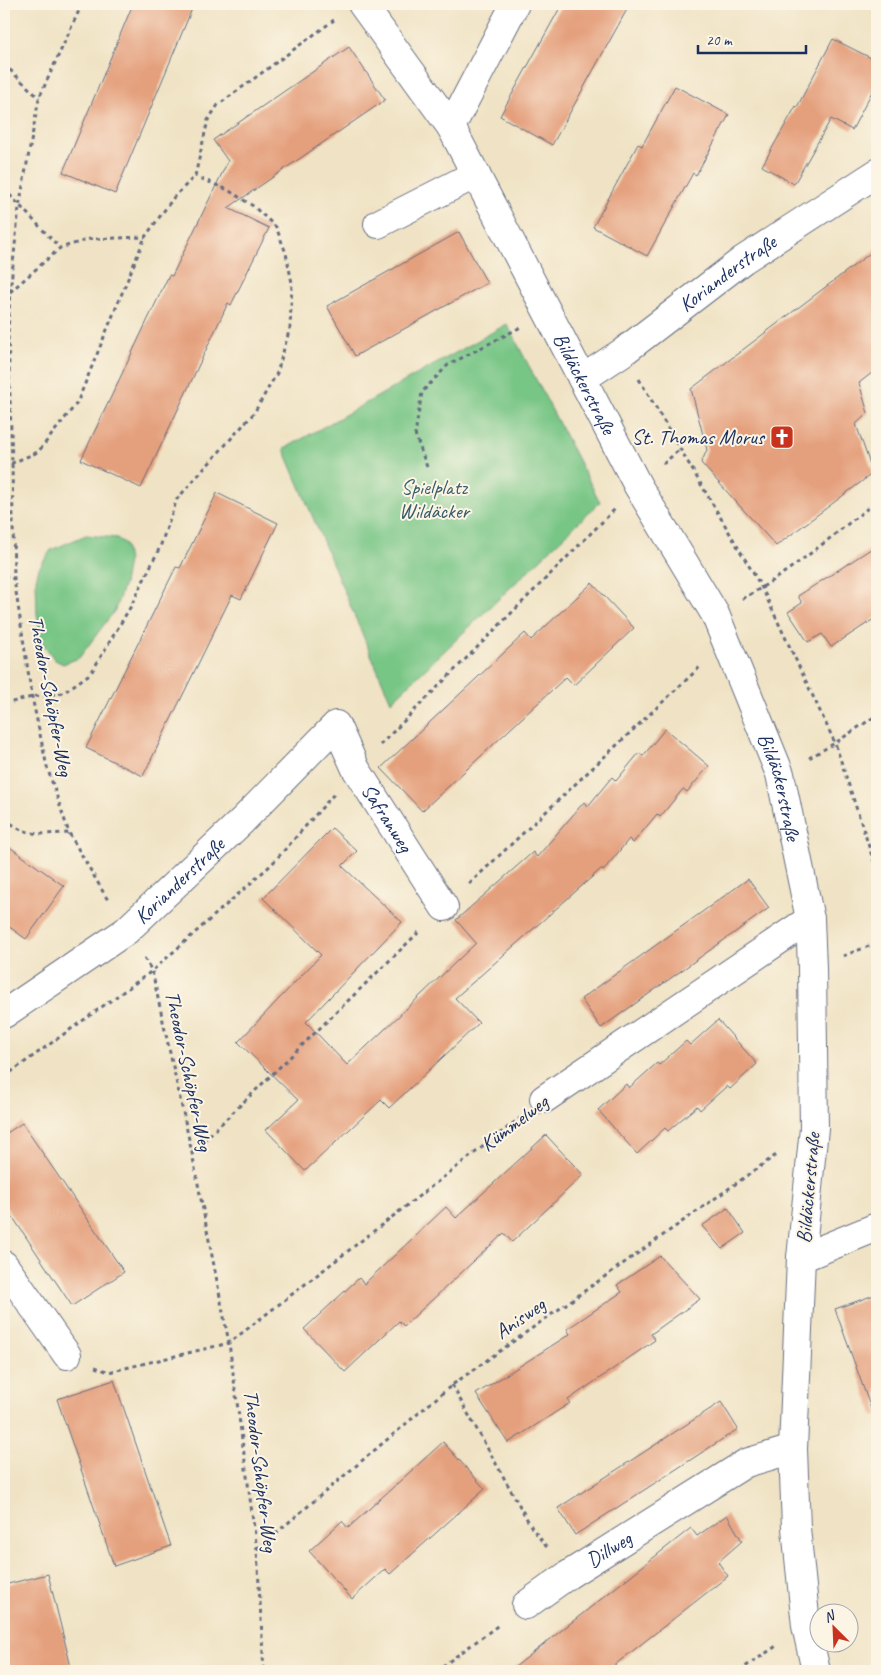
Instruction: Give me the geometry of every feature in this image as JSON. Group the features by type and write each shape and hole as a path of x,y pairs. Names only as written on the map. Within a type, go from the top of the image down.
{"street":[{"path":"451,126 515,4"},
{"name":"Bildäckerstraße","path":"351,9 451,126 638,486 715,614 780,774 810,919 814,1128 801,1258 793,1449 796,1528 806,1626 816,1671"},
{"name":"Korianderstraße","path":"582,379 623,352 743,260 877,173"},
{"path":"378,224 476,174"},
{"name":"Korianderstraße","path":"4,1014 126,931 242,821 336,725"},
{"name":"Safranweg","path":"336,725 356,769 444,907"},
{"name":"Kümmelweg","path":"544,1099 810,919"},
{"path":"801,1258 877,1227"},
{"path":"4,1265 67,1355"},
{"name":"Dillweg","path":"526,1605 568,1575 746,1463 793,1449"}],"path":[{"name":"Theodor-Schöpfer-Weg","path":"82,4 39,98 19,207 10,293 8,334 14,579 32,697 48,768 69,833 126,931 152,971 192,1153 229,1343 257,1550 264,1671"},
{"path":"4,459 12,463 38,452 77,403 145,237 174,197 194,176 208,120 218,105 351,9"},
{"path":"4,64 39,98"},
{"path":"4,704 32,697 63,693 91,673 131,606 160,547 177,499 254,413 277,373 290,328 292,283 286,253 276,227 253,206 234,194 194,176"},
{"path":"4,189 19,207 60,248"},
{"path":"10,293 60,248 90,239 145,237"},
{"path":"426,466 415,434 422,392 448,365 548,313"},
{"path":"4,330 8,334"},
{"path":"623,352 762,588 834,743 877,871"},
{"path":"4,1077 152,971 272,864 356,769 638,486"},
{"path":"715,614 762,588 877,501"},
{"path":"4,575 14,579"},
{"path":"780,774 834,743 877,715"},
{"path":"4,819 21,830 37,834 69,833"},
{"name":"Kümmelweg","path":"229,1343 544,1099"},
{"name":"Anisweg","path":"257,1550 452,1385 814,1128"},
{"path":"67,1355 109,1372 229,1343"},
{"path":"452,1385 532,1528 568,1575"},
{"path":"436,1671 526,1605"},
{"path":"739,1671 806,1626"}],"green space":[{"name":"Spielplatz Wildäcker","path":"507,324 600,502 391,702 284,449"},
{"path":"86,535 117,538 125,544 128,561 124,584 115,610 79,658 63,664 55,660 41,641 37,614 36,579 39,568 51,550"}],"building":[{"path":"133,4 194,4 115,194 63,172"},
{"path":"562,4 630,4 552,145 500,116"},
{"path":"833,39 877,61 877,82 852,130 831,119 794,184 762,166 797,107"},
{"path":"349,47 385,100 228,208 269,228 231,305 228,303 141,488 81,460 169,275 172,276 228,161 213,140"},
{"path":"675,86 729,115 696,175 693,173 647,256 593,227 638,144 642,146"},
{"path":"459,232 487,283 355,356 327,306"},
{"name":"St. Thomas Morus","path":"877,248 877,369 859,383 868,413 856,424 873,473 776,546 701,463 707,450 691,389"},
{"path":"217,493 278,523 241,599 232,595 143,776 86,748 176,567 180,568"},
{"path":"877,545 877,617 831,647 822,634 808,642 788,612 802,603 798,596"},
{"path":"592,583 634,628 574,685 566,677 422,811 381,768 525,633 531,640"},
{"path":"665,729 709,766 687,792 683,789 660,817 657,814 633,843 629,839 603,871 601,869 455,998 479,1023 389,1108 381,1100 305,1171 266,1130 298,1100 238,1042 321,955 263,898 332,828 357,851 342,866 402,922 306,1022 347,1065 476,943 456,920 533,852 537,857 584,802 588,806 612,777 616,781 639,753 643,756"},
{"path":"4,843 64,886 26,939 4,923"},
{"path":"748,879 769,908 601,1028 581,999"},
{"path":"718,1020 757,1064 730,1089 727,1086 700,1110 697,1106 668,1131 665,1128 637,1154 598,1110 626,1084 629,1088 686,1041 690,1045"},
{"path":"22,1123 124,1272 72,1306 4,1204 4,1135"},
{"path":"546,1135 583,1175 512,1242 504,1233 404,1326 399,1321 345,1372 304,1329 359,1278 364,1284 446,1207 456,1218"},
{"path":"728,1208 745,1233 722,1249 702,1226"},
{"path":"660,1256 700,1299 651,1334 655,1340 568,1400 570,1403 508,1443 476,1394 570,1334 567,1329 622,1292 617,1285"},
{"path":"877,1294 877,1416 874,1417 835,1309"},
{"path":"114,1380 171,1546 114,1566 57,1399"},
{"path":"721,1402 738,1429 575,1535 558,1508"},
{"path":"443,1442 485,1489 390,1574 385,1569 352,1599 309,1551 342,1521 348,1528"},
{"path":"727,1515 742,1541 718,1562 728,1576 607,1671 510,1671 691,1528 697,1536"},
{"path":"48,1574 72,1671 4,1671 4,1585"}],"place":[{"name":"St. Thomas Morus","path":"782,437"}]}
